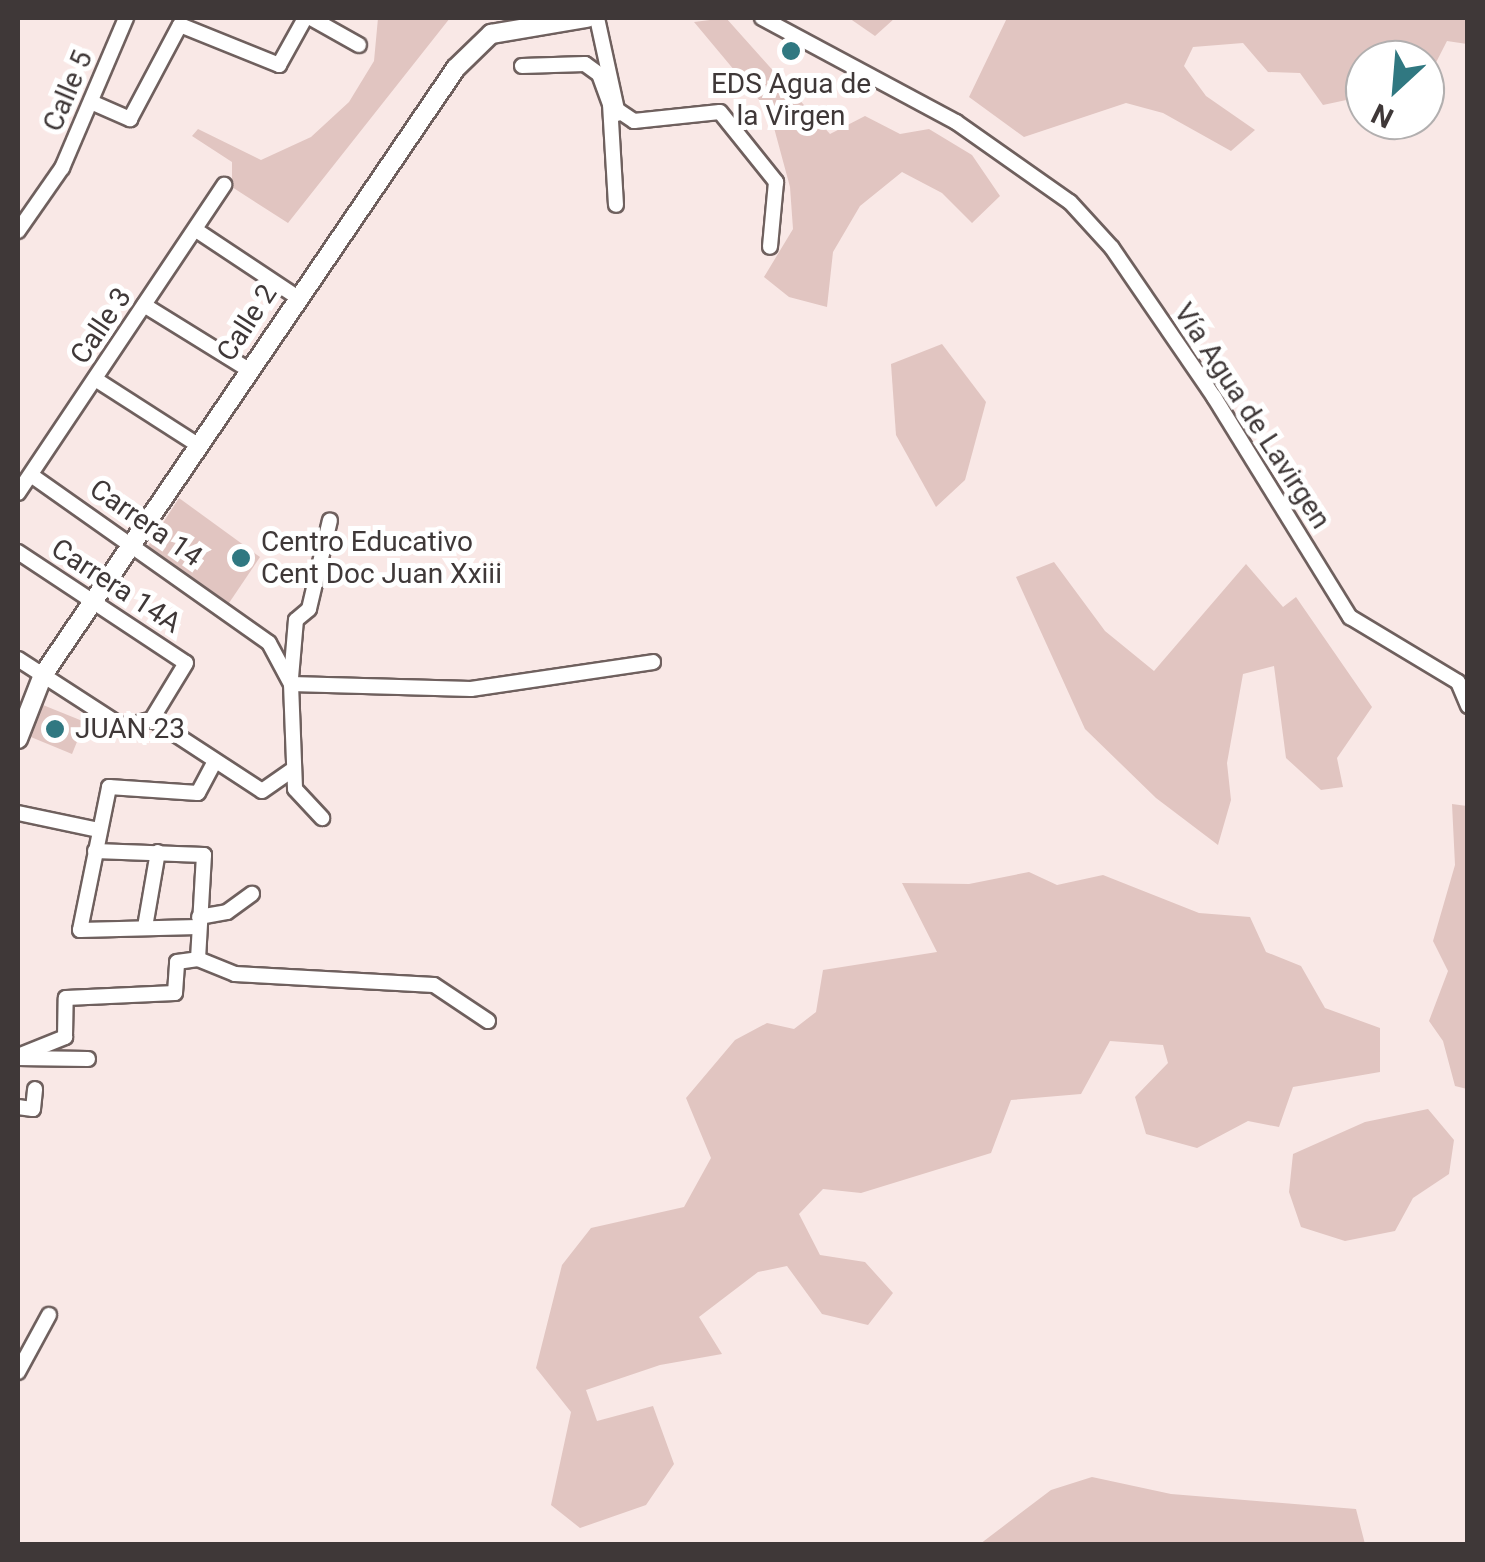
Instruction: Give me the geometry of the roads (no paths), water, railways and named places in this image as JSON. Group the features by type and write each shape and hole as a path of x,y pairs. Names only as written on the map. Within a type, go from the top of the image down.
{"street":[{"name":"Calle 5","path":"18,231 62,168 126,18"},
{"path":"92,102 130,119 180,24 279,65 308,18 359,45"},
{"name":"Calle 2","path":"18,739 43,675 412,126 491,34 588,18"},
{"path":"597,18 619,111 612,127"},
{"name":"Vía Agua de Lavirgen","path":"762,18 1016,160 1070,202 1112,248 1350,617 1458,682 1468,706"},
{"path":"522,66 593,68 604,85 612,127 616,205"},
{"path":"619,111 634,121 720,112 776,182 770,247"},
{"name":"Calle 3","path":"18,493 224,185"},
{"path":"196,230 296,297"},
{"path":"144,305 249,370"},
{"path":"95,379 198,445"},
{"name":"Carrera 14","path":"31,475 132,542 269,643 291,684 292,772"},
{"path":"330,520 309,609 296,620 291,684 471,689 653,662"},
{"name":"Carrera 14A","path":"18,552 186,663 152,719"},
{"path":"18,658 123,727 152,719 214,763 262,790 292,772 294,788 322,818"},
{"path":"214,763 198,793 109,788 80,930 198,922 227,912 252,894"},
{"path":"18,813 99,830"},
{"path":"95,851 204,855 198,959"},
{"path":"145,927 158,852"},
{"path":"18,1057 65,1037 66,998 176,993 177,962 198,959 235,974 434,985 488,1021"},
{"path":"18,1057 88,1059"},
{"path":"18,1108 33,1109 34,1089"},
{"path":"18,1372 49,1315"}],"place":[{"name":"EDS Agua de la Virgen","path":"791,51"},
{"name":"Centro Educativo Cent Doc Juan Xxiii","path":"241,558"},
{"name":"JUAN 23","path":"55,729"}]}
